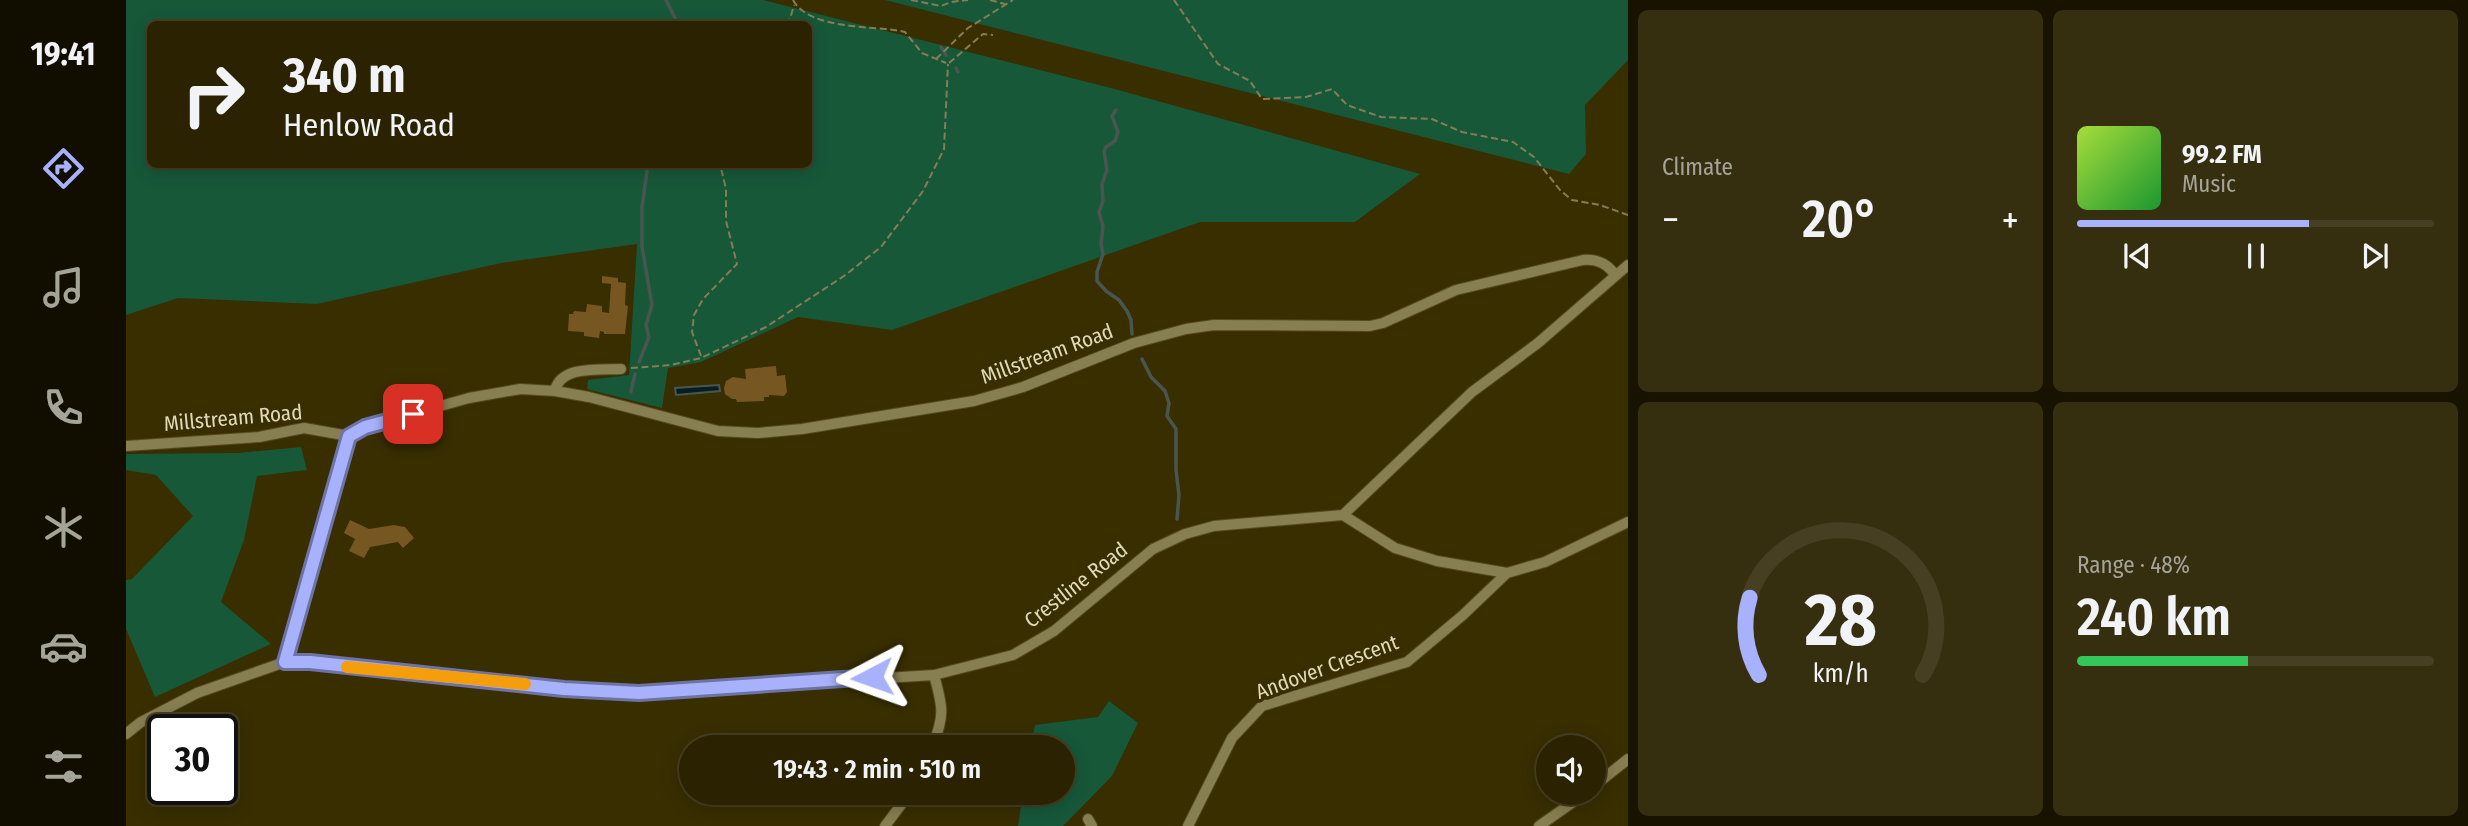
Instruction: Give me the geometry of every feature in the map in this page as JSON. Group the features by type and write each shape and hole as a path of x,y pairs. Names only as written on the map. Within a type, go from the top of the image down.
{"street":[{"name":"Millstream Road","path":"126,446 259,437 304,428 349,436 365,427 468,398 520,389 555,391 615,403 718,431 758,433 803,429 974,401 1054,376 1134,343 1186,329 1253,324 1370,326 1394,319 1456,290 1583,260 1598,260 1615,275"},
{"path":"1507,573 1437,561 1395,548 1343,515 1472,392 1538,342 1628,265"},
{"path":"555,391 558,381 568,373 621,369"},
{"path":"285,662 349,436"},
{"name":"Crestline Road","path":"126,734 141,722 197,693 285,662 310,662 564,689 639,693 934,675 1013,655 1054,631 1153,549 1185,534 1214,526 1343,515"},
{"name":"Andover Crescent","path":"1188,826 1232,738 1262,706 1406,662 1463,615 1507,573 1545,562 1628,522"},
{"path":"934,675 943,718 937,735"},
{"path":"1606,776 1628,759"},
{"path":"885,826 901,805"},
{"path":"1539,826 1569,805"}],"path":[{"path":"911,0 941,6 968,0"},
{"path":"990,0 1006,5"},
{"path":"935,60 968,29 1013,0"},
{"path":"1174,0 1218,64 1250,81 1262,99 1306,97 1332,89 1347,105 1381,117 1432,119 1462,132 1513,142 1534,157 1560,190 1572,200 1600,205 1628,215"},
{"path":"788,21 794,2 806,12 842,26 905,32 916,48 935,60 948,64"},
{"path":"621,369 671,365 701,358 766,327 844,276 881,247 923,191 944,149 948,64 982,34 993,35"},
{"path":"701,358 692,332 694,315 703,299 737,264 726,221 726,189 721,168"}],"green space":[{"path":"126,0 763,0 1111,88 1420,174 1355,222 1200,222 892,330 798,317 701,362 668,368 662,408 587,389 588,380 629,375 637,244 501,263 317,304 178,298 126,315"},
{"path":"885,0 1628,0 1628,60 1585,105 1586,154 1569,174"},
{"path":"301,447 307,470 257,476 244,540 221,602 271,644 155,697 126,629 126,580 132,579 193,516 156,475 126,470 126,454 238,453"},
{"path":"1109,701 1138,723 1112,776 1063,826 1018,826 1021,805 1075,805 1075,735 1033,735 1035,725 1098,717"}],"water":[{"path":"719,385 720,391 676,395 675,388"}],"building":[{"path":"602,276 618,278 618,282 626,283 625,305 628,306 625,334 604,334 600,331 599,338 584,336 584,332 568,331 569,314 574,311 586,312 587,304 602,306 602,312 609,313 611,284 602,283"},
{"path":"776,366 777,376 785,375 787,392 784,396 769,395 764,397 764,401 737,402 725,394 726,381 733,377 746,379 745,369"},
{"path":"350,520 369,529 394,525 405,527 414,538 403,548 398,542 370,547 364,558 349,551 355,539 344,533"}],"waterway":[{"path":"666,0 676,21"},
{"path":"941,47 946,55"},
{"path":"956,68 958,72"},
{"path":"1116,110 1112,116 1118,132 1115,141 1104,151 1107,170 1102,184 1103,201 1099,212 1103,226 1103,254 1097,281 1119,300 1127,311 1132,334"},
{"path":"639,362 649,337 646,325 652,305 642,247 642,207 647,168"},
{"path":"1142,359 1151,377 1165,391 1169,403 1167,416 1176,429 1179,495 1177,519"},
{"path":"631,392 635,374"}],"slow traffic":[{"path":"347,667 525,684"}],"route":[{"path":"413,414 365,427 349,436 285,662 310,662 564,689 639,693 872,677"}]}
